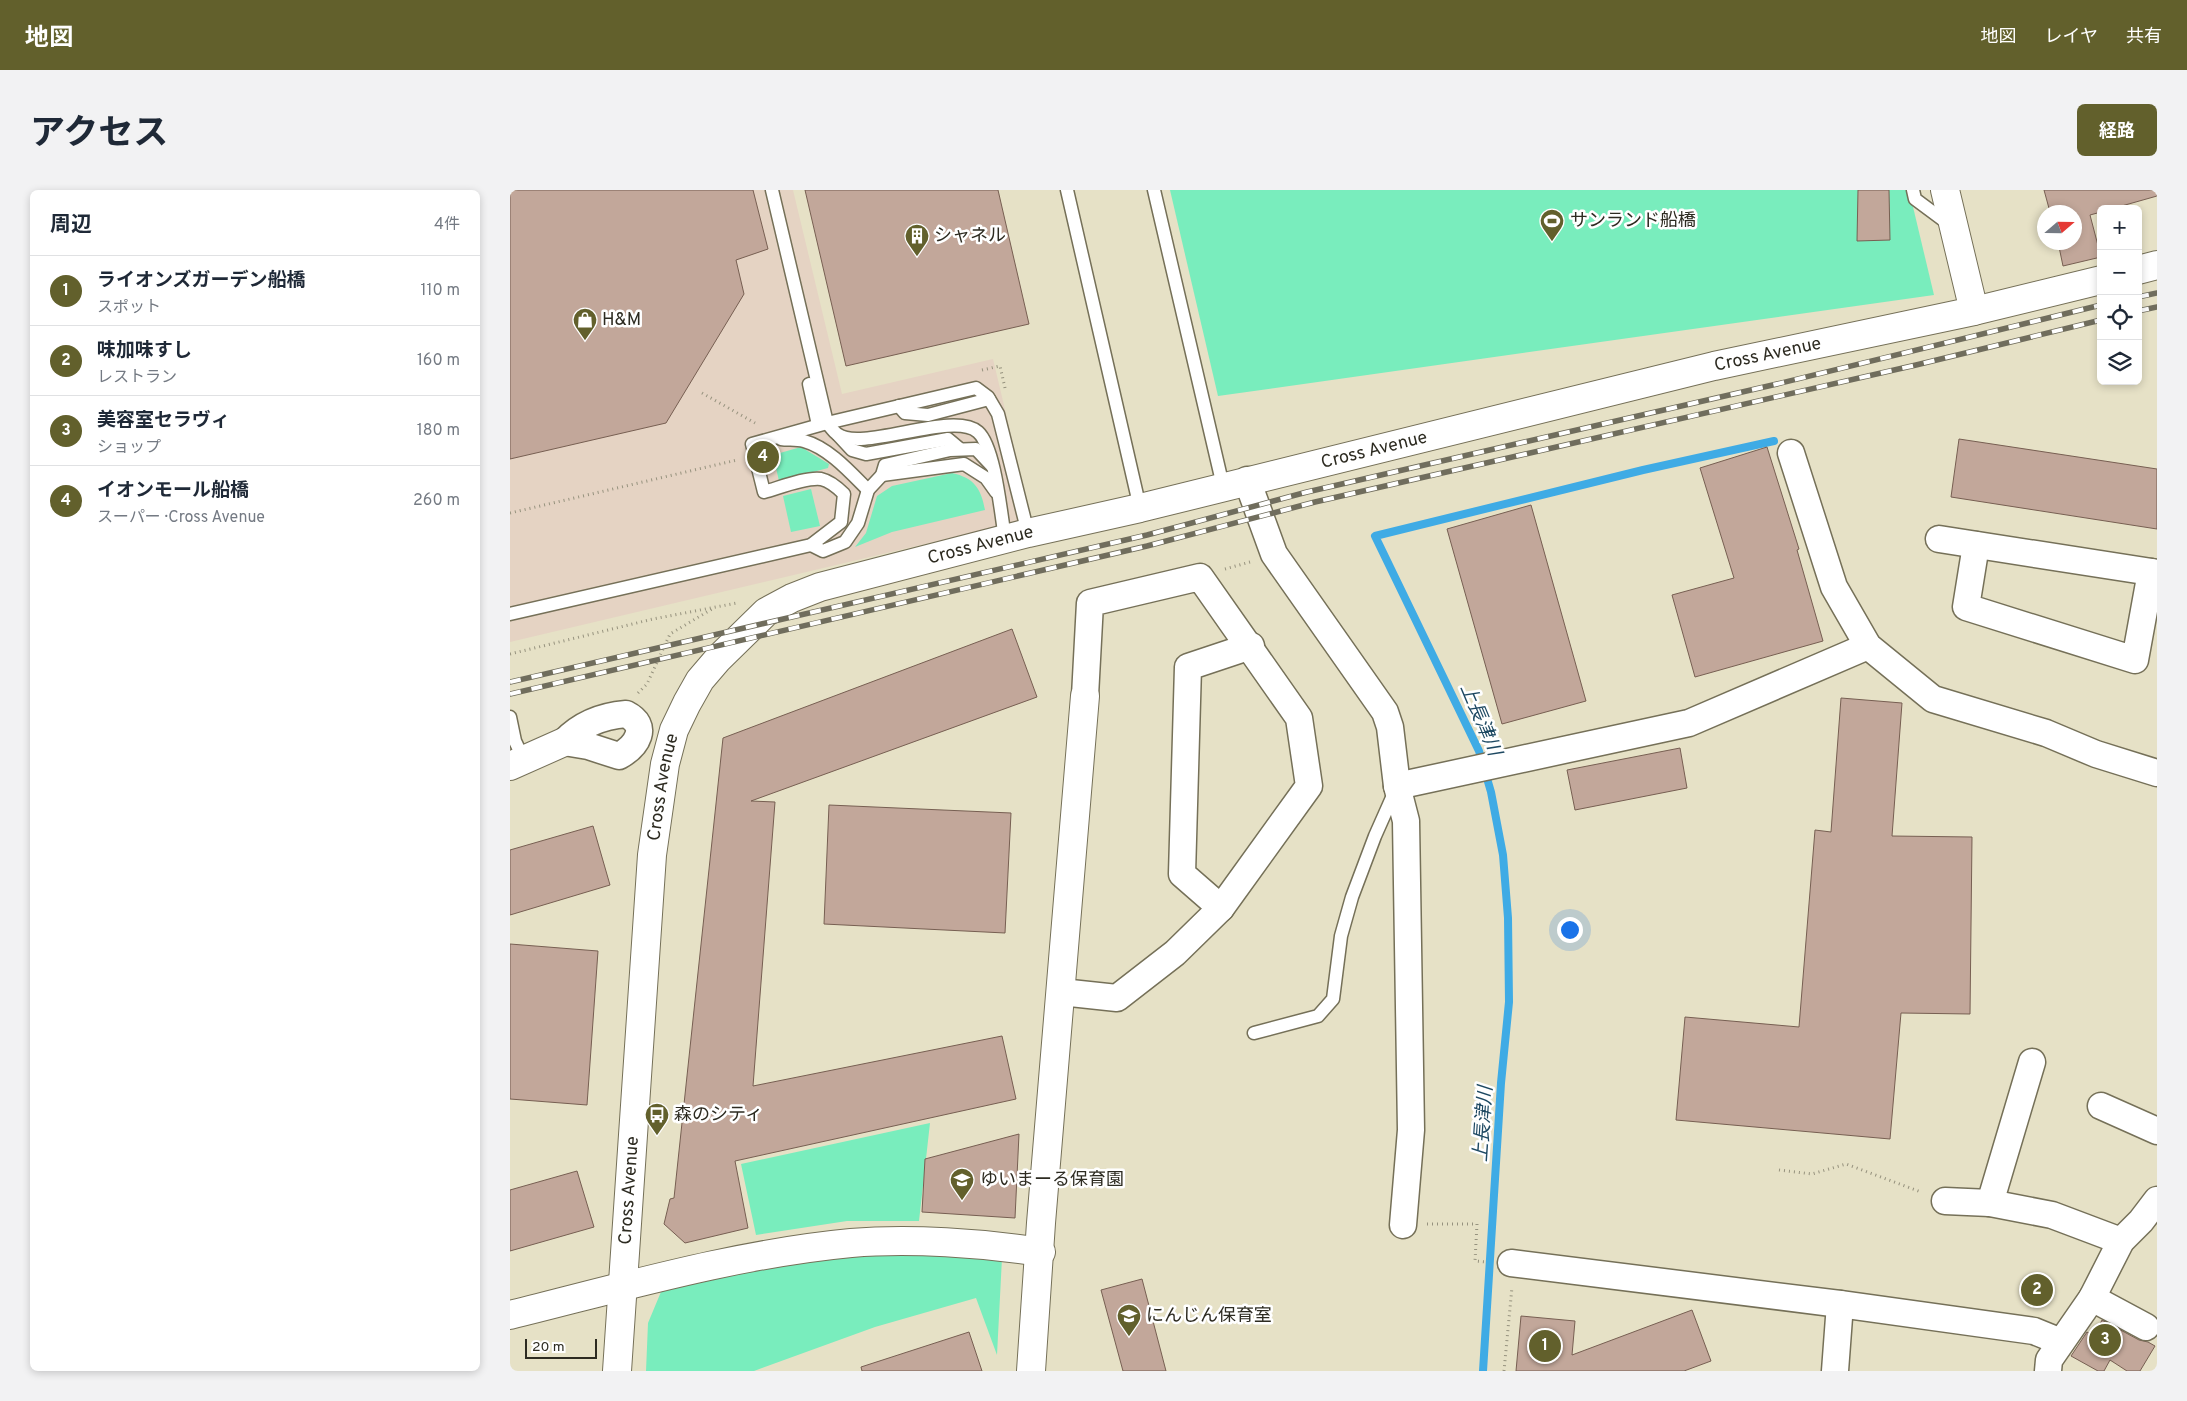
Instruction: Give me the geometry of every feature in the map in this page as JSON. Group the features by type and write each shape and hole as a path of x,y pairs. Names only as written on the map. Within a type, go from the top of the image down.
{"street":[{"path":"1945,190 1974,311"},
{"path":"2142,269 2157,266"},
{"name":"Cross Avenue","path":"617,1371 652,856 665,764 674,730 700,680 718,659 766,612 792,598 859,576 1016,536 1140,508 1714,366 1974,311 2097,281"},
{"path":"1791,453 1834,587 1868,646 1933,699 2046,733 2096,754 2157,773"},
{"path":"1235,483 1274,554 1385,712 1390,727 1397,786 1406,821 1411,1130 1403,1225"},
{"path":"1939,540 1976,545 2154,572 2135,660 1966,607 1976,545"},
{"path":"1031,1371 1041,1252 1041,1223 1085,696 1090,603 1200,577 1251,646 1300,718 1309,786 1221,908 1175,953 1117,998 1061,992"},
{"path":"1221,908 1182,874 1188,667 1251,646"},
{"path":"1397,786 1690,722 1868,646"},
{"path":"517,763 564,742 575,730 587,724 615,715 626,714 634,718 639,730 638,740 631,750 619,756 588,746 564,742"},
{"path":"1990,1203 2032,1062"},
{"path":"2101,1106 2157,1131"},
{"path":"2048,1371 2049,1360 2092,1298 2121,1241 2149,1226 2157,1200"},
{"path":"1945,1201 1990,1203 2052,1214 2121,1241"},
{"path":"510,1315 740,1258 854,1243 922,1242 1041,1252"},
{"path":"1511,1264 1840,1304 2034,1331 2061,1342"},
{"path":"2092,1298 2146,1327"},
{"path":"1835,1371 1840,1304"}],"lane":[{"path":"764,190 823,424 838,435 852,450 866,454 948,440 960,449"},
{"path":"772,190 823,424"},
{"path":"1066,190 1140,508"},
{"path":"1154,190 1235,483"},
{"path":"1913,190 1915,199 1954,228"},
{"path":"510,614 811,545 841,522 844,494 836,486 821,479 798,482 764,492 752,444 823,424 976,388 989,399 998,414 1016,536"},
{"path":"838,435 857,441 923,428 963,426 978,432 989,450 998,496"},
{"path":"771,439 803,441 819,447 848,469 868,490"},
{"path":"811,545 823,550 846,542 858,523 868,490 882,475 885,465 950,450 976,449 992,466"},
{"path":"882,475 964,464 986,478 998,496 1016,536"},
{"path":"510,717 516,740 517,763"},
{"path":"1254,1033 1318,1016 1333,999 1341,936 1352,898 1375,836 1397,786"}],"path":[{"path":"702,393 756,423 764,422"},
{"path":"510,513 737,460"},
{"path":"1200,577 1274,554"},
{"path":"510,654 653,619 743,602"},
{"path":"626,714 628,703 647,684 670,634 714,608"},
{"path":"1779,1170 1812,1174 1846,1164 1945,1201"},
{"path":"1403,1225 1478,1224 1475,1261"},
{"path":"1504,1371 1512,1280 1511,1264"}],"shaded area":[{"path":"510,190 793,190 842,394 993,359 1031,519 510,642"}],"green space":[{"name":"サンランド船橋","path":"1170,190 1909,190 1934,295 1218,396"},
{"path":"801,447 829,464 828,468 779,481 773,455"},
{"path":"952,473 966,478 975,485 979,490 985,510 892,532 855,547 866,533 877,496 892,486"},
{"path":"811,489 820,526 791,532 783,496"},
{"path":"930,1123 919,1221 847,1221 756,1235 741,1164"},
{"path":"899,1253 1002,1258 997,1355 976,1298 875,1327 754,1371 646,1371 648,1323 663,1287 781,1264 847,1254"}],"building":[{"path":"510,190 753,190 768,249 736,260 744,294 666,423 510,459"},
{"name":"シャネル","path":"805,190 998,190 1029,324 846,366"},
{"path":"1858,190 1889,190 1890,240 1857,241"},
{"path":"2044,190 2157,190 2157,196 2125,205 2097,205 2097,213 2090,215 2097,242 2097,258 2063,266 2060,250 2082,250 2082,205 2048,205"},
{"path":"1959,439 2157,469 2157,529 1951,497"},
{"path":"1767,447 1799,549 1797,550 1823,641 1695,677 1672,595 1734,578 1700,468"},
{"path":"1531,505 1586,701 1502,724 1447,529"},
{"path":"1012,629 1037,697 751,801 775,802 753,1086 1002,1036 1016,1099 735,1161 748,1228 685,1243 664,1224 670,1199 674,1198 723,738"},
{"path":"1841,698 1902,703 1892,836 1972,837 1970,1014 1901,1013 1890,1139 1676,1120 1685,1017 1799,1027 1815,830 1831,832"},
{"path":"1680,748 1687,788 1575,810 1567,770"},
{"path":"829,805 1011,813 1005,933 824,924"},
{"path":"593,826 610,885 510,915 510,850"},
{"path":"510,944 598,951 587,1105 510,1099"},
{"path":"1019,1134 1015,1218 922,1212 925,1159"},
{"path":"577,1171 594,1227 510,1251 510,1190"},
{"path":"1142,1279 1166,1371 1123,1371 1101,1290"},
{"path":"1692,1310 1711,1361 1684,1371 1516,1371 1521,1316 1575,1321 1572,1355"},
{"path":"2102,1320 2139,1340 2155,1346 2140,1371 2127,1371 2110,1360 2104,1371 2098,1371 2071,1356 2087,1332 2094,1336"},
{"path":"969,1332 982,1371 862,1371 861,1367"}],"waterway":[{"name":"上長津川","path":"1483,1371 1501,1083 1509,1002 1508,918 1503,855 1491,792 1479,751 1375,536 1643,470 1774,441"}],"railway":[{"path":"2142,296 2157,293"},
{"path":"510,682 1147,535 1307,492 1777,384 2097,306"},
{"path":"2142,310 2157,307"},
{"path":"510,694 1147,546 1315,502 1916,365 2097,321"}],"place":[{"name":"サンランド船橋","path":"1552,242"},
{"name":"シャネル","path":"917,257"},
{"name":"H&M","path":"585,341"},
{"name":"イオンモール船橋","path":"763,457"},
{"name":"森のシティ","path":"657,1136"},
{"name":"ゆいまーる保育園","path":"962,1201"},
{"name":"味加味すし","path":"2037,1290"},
{"name":"にんじん保育室","path":"1129,1337"},
{"name":"美容室セラヴィ","path":"2105,1340"},
{"name":"ライオンズガーデン船橋","path":"1545,1346"}]}
